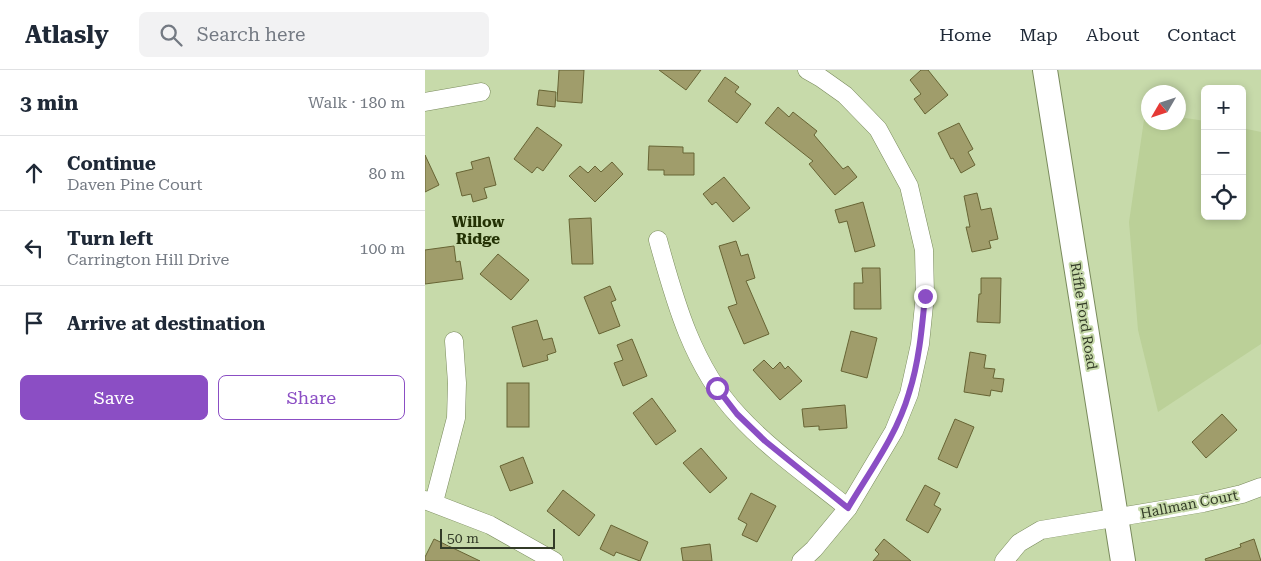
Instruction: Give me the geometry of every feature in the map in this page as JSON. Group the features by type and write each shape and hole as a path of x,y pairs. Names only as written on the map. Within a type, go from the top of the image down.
{"street":[{"path":"801,561 814,549 848,508 894,431 909,394 921,334 925,296 924,250 909,186 877,129 845,95 807,70"},
{"name":"Riffle Ford Road","path":"1045,70 1123,561"},
{"path":"425,102 481,92"},
{"path":"658,240 683,323 698,357 717,388 737,414 765,441 848,508"},
{"path":"454,341 457,383 456,418 429,501 490,525 554,561"},
{"name":"Hallman Court","path":"1004,561 1019,543 1041,530 1203,502 1242,494 1261,487"}],"shaded area":[{"path":"1186,118 1201,120 1201,220 1246,220 1246,129 1261,132 1261,344 1158,412 1138,330 1129,222 1143,130 1186,130"}],"building":[{"path":"559,70 584,70 582,103 557,101"},
{"path":"659,70 701,70 686,90"},
{"path":"921,70 928,70 948,95 925,114 914,99 921,94 910,80"},
{"path":"725,77 739,87 735,92 751,104 737,123 708,101"},
{"path":"539,90 556,92 555,107 537,105"},
{"path":"778,107 789,117 793,112 817,131 814,135 843,169 848,166 857,177 835,195 809,164 813,161 765,123"},
{"path":"959,123 973,149 968,152 975,165 961,173 953,158 951,159 938,133"},
{"path":"537,127 562,145 543,171 537,167 532,173 514,159"},
{"path":"649,146 683,147 683,153 694,153 694,175 664,175 664,170 648,170"},
{"path":"425,155 439,185 425,192"},
{"path":"489,157 496,185 484,188 487,198 473,202 471,194 462,196 456,173 473,169 471,162"},
{"path":"612,162 623,174 595,202 569,176 580,166 588,173 595,166 601,172"},
{"path":"724,177 750,208 733,222 716,202 712,205 703,194"},
{"path":"977,193 981,210 991,208 998,239 989,241 991,248 972,252 966,227 970,227 964,196"},
{"path":"863,202 875,246 855,252 847,221 839,223 835,210"},
{"path":"591,218 593,264 572,264 569,219"},
{"path":"736,241 741,256 748,254 755,278 746,281 769,334 744,344 728,307 737,304 719,246"},
{"path":"454,246 456,262 460,261 463,279 425,284 425,250"},
{"path":"498,254 529,280 511,300 480,274"},
{"path":"862,268 880,268 881,309 854,309 854,283 863,283"},
{"path":"981,278 1001,278 1000,323 977,322"},
{"path":"610,286 616,300 611,302 620,326 599,334 584,297"},
{"path":"537,320 543,340 552,338 556,352 547,355 548,360 523,367 512,327"},
{"path":"851,331 877,338 867,378 841,371"},
{"path":"632,339 647,376 623,386 614,363 623,360 617,345"},
{"path":"970,352 986,355 984,368 995,369 993,378 1004,379 1002,392 991,390 990,396 964,392"},
{"path":"764,360 773,369 780,362 785,369 788,366 802,381 780,400 753,370"},
{"path":"507,383 529,383 529,427 507,427"},
{"path":"652,398 676,431 656,445 633,413"},
{"path":"845,405 847,428 819,430 819,426 804,427 802,409"},
{"path":"1222,414 1237,430 1206,458 1192,442"},
{"path":"955,419 974,427 957,468 938,459"},
{"path":"701,448 727,478 710,493 683,463"},
{"path":"523,457 533,483 510,491 500,466"},
{"path":"925,485 940,493 934,505 941,509 928,533 906,520"},
{"path":"563,490 595,515 579,536 547,511"},
{"path":"751,493 776,506 757,542 742,535 747,524 738,519"},
{"path":"611,525 648,542 640,561 616,552 614,556 600,549"},
{"path":"434,539 480,561 425,561 425,557"},
{"path":"884,539 911,561 873,561 879,554 875,550"},
{"path":"1254,539 1261,561 1206,561 1205,559 1241,547 1240,544"},
{"path":"710,544 712,561 683,561 681,548"}],"district":[{"name":"Willow Ridge","path":"478,230"}],"route":[{"path":"717,388 737,414 765,441 848,508 894,431 909,394 920,344 925,296"}]}
